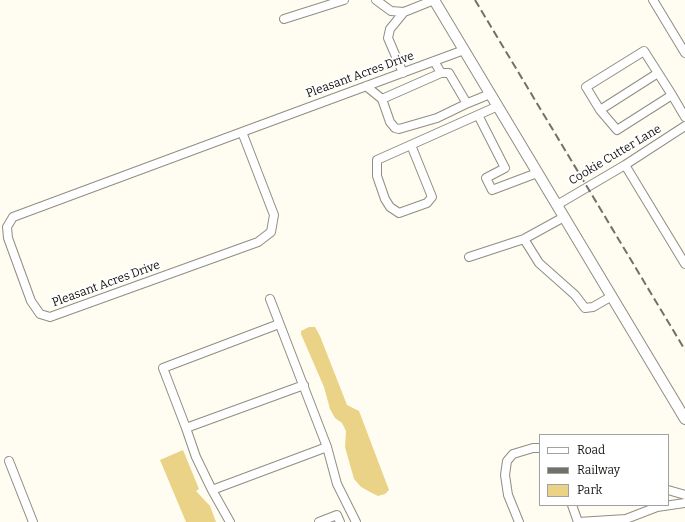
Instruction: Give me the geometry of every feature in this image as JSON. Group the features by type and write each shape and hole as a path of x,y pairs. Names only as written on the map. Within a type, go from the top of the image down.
{"main road":[{"path":"434,0 685,419"}],"street":[{"path":"284,19 344,0"},
{"path":"376,0 391,11 404,12 434,0"},
{"path":"653,0 685,53"},
{"path":"403,72 388,38 390,29 404,12"},
{"name":"Pleasant Acres Drive","path":"242,132 274,215 271,232 258,242 50,317 40,314 30,301 8,238 7,226 13,217 403,72 464,50"},
{"path":"672,95 617,130 600,110 586,87 644,51 672,95 685,117"},
{"path":"434,61 441,73"},
{"path":"382,99 441,73 450,73 466,102 468,103"},
{"path":"600,110 658,73"},
{"path":"366,86 382,99 390,122 399,130 437,118 490,94"},
{"path":"411,145 432,197 427,203 399,213 390,208 385,199 377,176 377,160 498,106"},
{"path":"478,115 505,168 486,178 492,190 537,173"},
{"name":"Cookie Cutter Lane","path":"557,205 625,165 685,126"},
{"path":"625,165 685,264"},
{"path":"469,257 524,239 564,217"},
{"path":"524,239 539,263 575,295 585,308 593,307 612,296"},
{"path":"270,299 328,447 337,484 356,522"},
{"path":"230,522 196,457 163,368 279,324"},
{"path":"186,428 304,385"},
{"path":"212,490 328,447"},
{"path":"519,522 508,495 505,475 508,461 513,454 533,448 539,448"},
{"path":"9,461 33,522"},
{"path":"669,490 685,495"},
{"path":"669,505 685,503"},
{"path":"572,506 578,522 626,520 657,507 664,506"},
{"path":"320,522 339,519 350,509"}],"green space":[{"path":"309,327 315,327 320,336 347,405 359,411 389,490 385,494 378,496 361,487 354,479 345,447 346,431 342,423 335,418 330,409 324,387 301,334 301,331"},
{"path":"183,450 199,489 196,491 210,506 216,522 186,522 160,460"}],"railway":[{"path":"475,0 685,350"}]}
